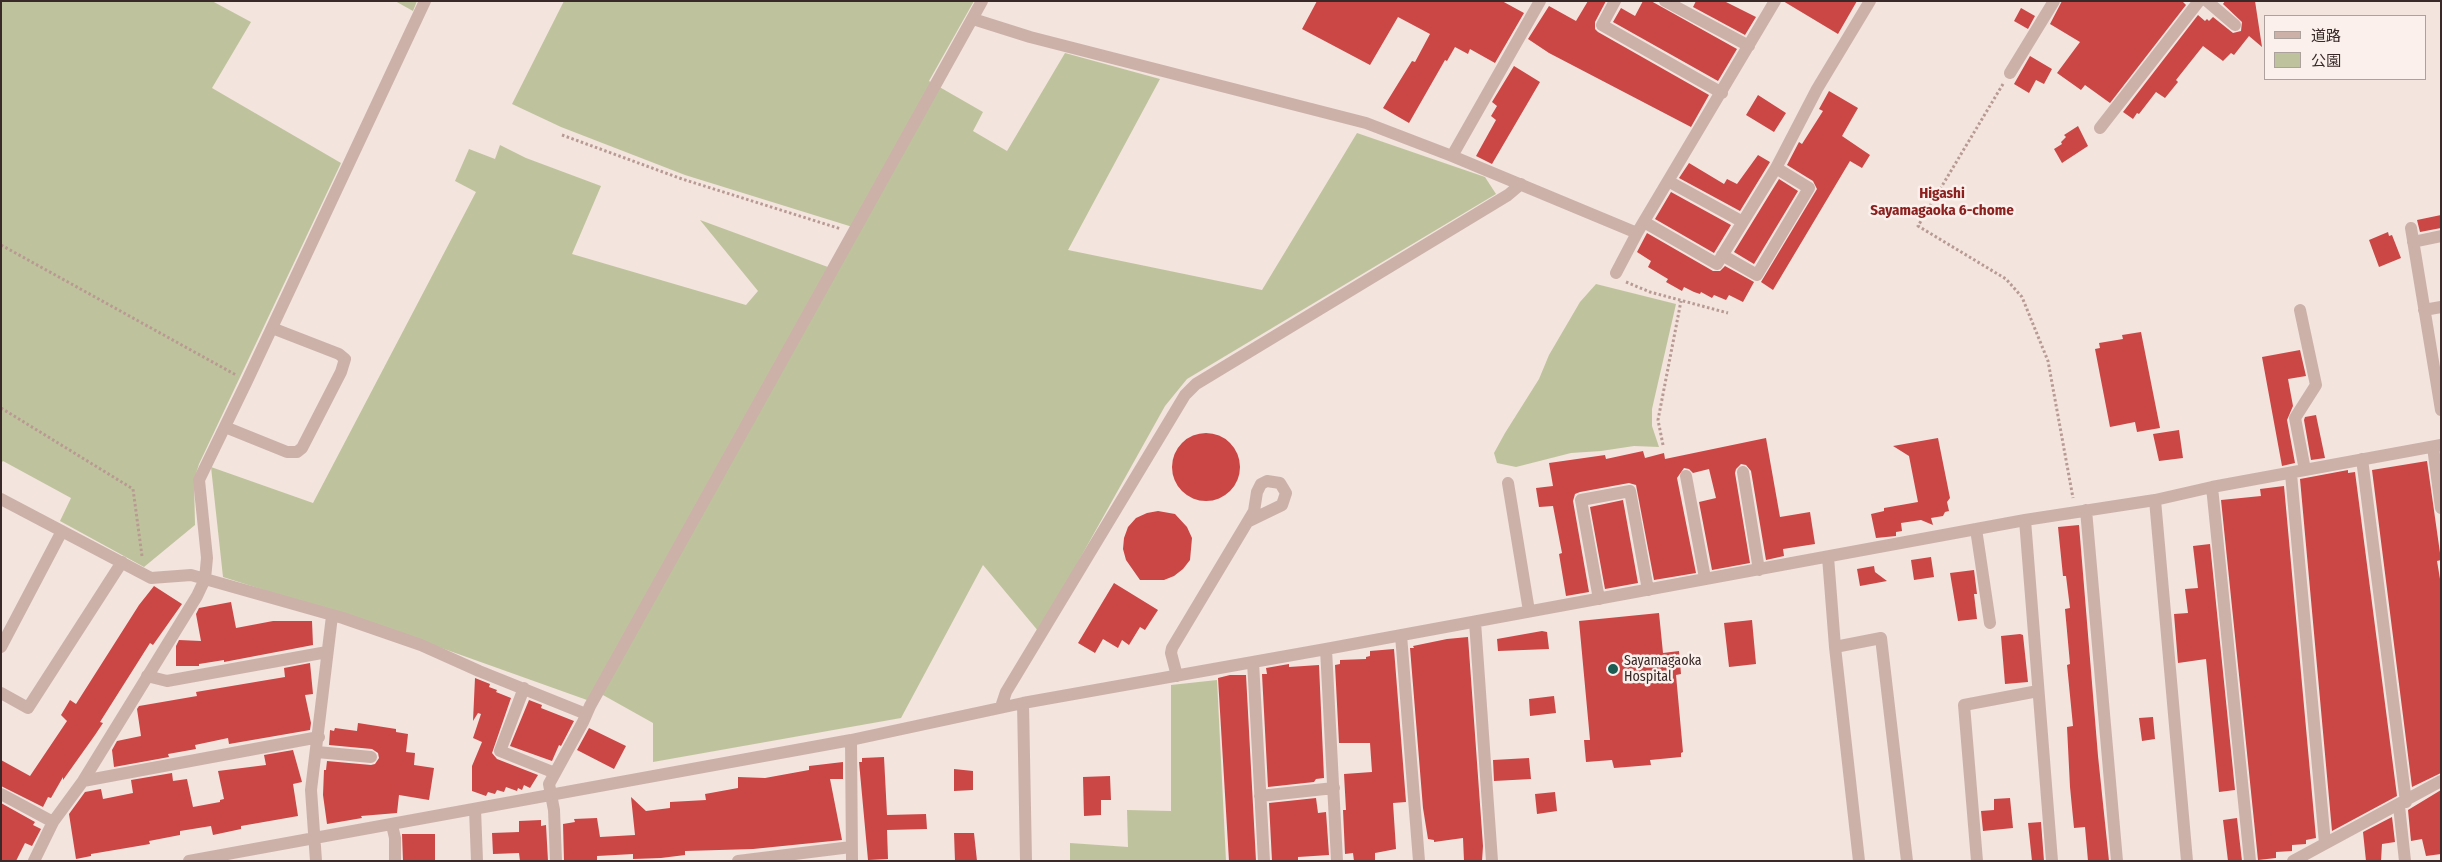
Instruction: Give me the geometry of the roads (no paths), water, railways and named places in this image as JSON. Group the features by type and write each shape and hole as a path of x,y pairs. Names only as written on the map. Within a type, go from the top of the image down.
{"street":[{"path":"34,861 53,822 83,780 197,596 205,579 207,558 199,480 425,1"},
{"path":"556,861 554,810 549,784 851,233 982,1"},
{"path":"1452,156 1540,1"},
{"path":"1615,1 1602,25 1722,92"},
{"path":"1665,1 1749,46"},
{"path":"1616,274 1637,234 1775,1"},
{"path":"1644,222 1717,264 1741,222 1776,168 1817,89 1870,1"},
{"path":"2010,73 2054,1"},
{"path":"2100,128 2198,1"},
{"path":"2207,1 2235,25"},
{"path":"973,19 1030,37 1366,123 1521,184 1637,234"},
{"path":"1722,255 1757,275 1809,188 1776,168"},
{"path":"1668,181 1741,222"},
{"path":"1001,707 1006,692 1185,395 1196,384 1508,195 1521,184"},
{"path":"2410,228 2438,377 2441,410"},
{"path":"2413,242 2441,236"},
{"path":"2424,310 2441,307"},
{"path":"2300,310 2316,385 2295,418 2305,470"},
{"path":"225,427 287,452 297,452 302,448 341,372 345,359 339,354 272,328"},
{"path":"189,861 222,858 314,838 851,740 1001,707 1475,622 2025,520 2154,500 2212,487 2437,446 2441,508"},
{"path":"2362,459 2402,804 2405,861"},
{"path":"1743,472 1759,570"},
{"path":"2291,474 2325,843"},
{"path":"1686,476 1705,578"},
{"path":"1508,483 1529,612"},
{"path":"2212,487 2250,861"},
{"path":"1599,599 1581,500 1620,492 1630,491 1648,590"},
{"path":"2,500 151,578 191,575 332,616 421,645 479,672 524,688 586,714"},
{"path":"2154,500 2187,861"},
{"path":"2081,511 2117,861"},
{"path":"2025,520 2052,861"},
{"path":"1176,676 1171,653 1172,648 1249,521"},
{"path":"1976,529 1990,623"},
{"path":"1,647 62,531"},
{"path":"1828,557 1835,647 1859,861"},
{"path":"1,693 28,708 122,562"},
{"path":"316,861 311,790 332,616"},
{"path":"1475,622 1492,861"},
{"path":"1401,635 1419,861"},
{"path":"1835,647 1881,638 1907,861"},
{"path":"1326,649 1337,861"},
{"path":"146,676 167,681 328,652"},
{"path":"1253,662 1264,861"},
{"path":"524,688 500,751 555,773"},
{"path":"1977,861 1964,705 2038,691"},
{"path":"1023,703 1026,861"},
{"path":"83,780 319,736"},
{"path":"851,740 852,861"},
{"path":"317,752 371,757"},
{"path":"2293,861 2402,804 2441,781"},
{"path":"1260,796 1334,788"},
{"path":"1,794 53,822"},
{"path":"475,809 477,861"},
{"path":"392,825 395,838 395,861"},
{"path":"738,861 852,847"}],"place":[{"name":"Sayamagaoka Hospital","path":"1613,669"}],"district":[{"name":"Higashi Sayamagaoka 6-chome","path":"1942,202"}]}
